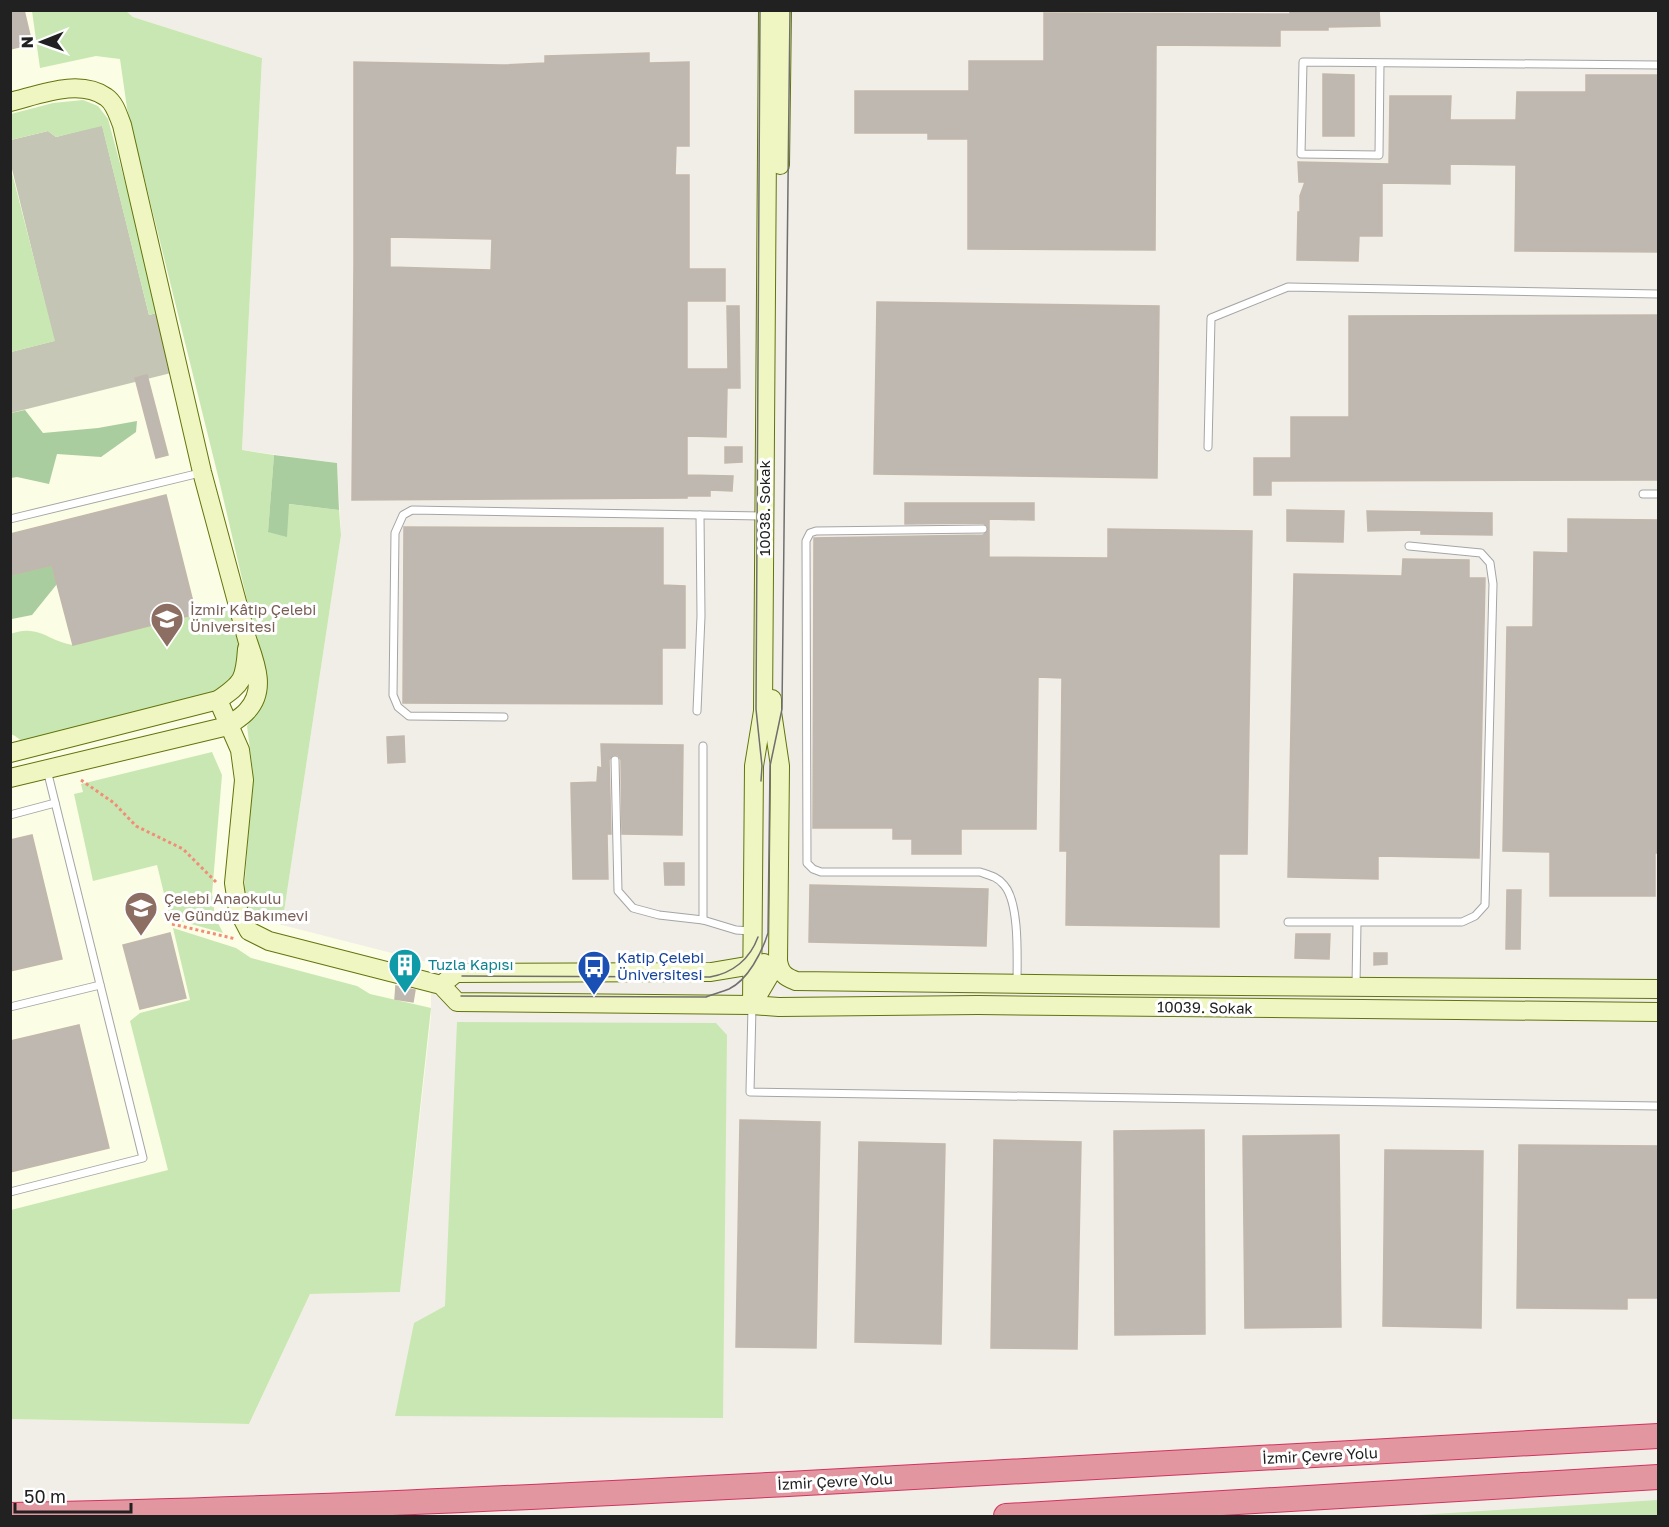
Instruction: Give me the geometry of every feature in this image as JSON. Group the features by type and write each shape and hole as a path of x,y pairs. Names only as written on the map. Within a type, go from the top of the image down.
{"highway":[{"name":"İzmir Çevre Yolu","path":"10,1515 540,1497 1234,1461 1659,1436"},
{"path":"1006,1516 1659,1477"}],"street":[{"name":"10038. Sokak","path":"752,1005 754,766 764,711 768,10"},
{"name":"10038. Sokak","path":"778,961 780,766 772,712 782,10"},
{"path":"10,102 61,90 81,88 107,98 116,109 122,125 202,472 256,666 258,684 256,696 248,711 228,726 10,778"},
{"path":"10,753 218,700 238,685 244,676 247,639"},
{"path":"218,700 240,750 244,780 234,883 237,910 249,931 268,941 441,985 456,973 711,972 778,961"},
{"path":"752,1005 778,961"},
{"name":"10039. Sokak","path":"778,961 785,977 796,981 1659,989"},
{"name":"10039. Sokak","path":"441,985 457,1002 779,1007 978,1005 1659,1012"}],"lane":[{"path":"1380,63 1379,155 1301,154 1303,62 1659,65"},
{"path":"1208,447 1211,318 1288,286 1659,294"},
{"path":"10,519 202,472"},
{"path":"1643,494 1659,494"},
{"path":"504,717 409,716 398,707 393,695 395,533 403,515 412,510 765,516"},
{"path":"697,711 701,616 700,515"},
{"path":"983,529 810,532 806,541 807,863 813,869 821,872 980,872 994,877 1006,886 1016,914 1017,984"},
{"path":"1288,921 1462,922 1475,916 1485,905 1493,584 1490,562 1481,553 1409,546"},
{"path":"703,746 703,920"},
{"path":"615,760 618,891 633,908 659,915 703,920 736,930 752,931"},
{"path":"10,1192 143,1158 47,770"},
{"path":"10,815 56,803"},
{"path":"1356,987 1357,923"},
{"path":"10,1007 100,985"},
{"path":"752,1005 750,1092 1659,1106"}],"path":[{"path":"81,780 114,803 136,826 183,849 217,883"},
{"path":"172,924 238,940"}],"shaded area":[{"name":"İzmir Kâtip Çelebi Üniversitesi","path":"11,11 126,11 133,17 262,58 242,450 337,463 341,535 282,925 431,963 431,1017 400,1292 310,1294 249,1424 11,1419"},
{"path":"102,125 149,315 160,312 175,372 11,413 11,352 54,341 11,165 11,140 48,131 56,137"}],"green space":[{"path":"32,11 126,11 133,17 262,58 242,450 274,455 268,532 288,504 339,510 341,535 282,925 262,912 249,910 244,892 253,773 247,726 263,699 265,677 127,108 120,59 96,56 40,68"},
{"path":"83,100 98,106 108,119 160,312 149,315 102,126 56,137 48,131 11,140 11,114 53,103"},
{"path":"10,165 55,341 11,352 10,352"},
{"path":"25,410 43,433 98,428 137,421 136,432 101,457 57,454 49,484 17,477 11,478 11,413"},
{"path":"274,455 337,463 339,510 289,504 287,537 268,532"},
{"path":"52,565 57,584 32,615 12,619 10,575"},
{"path":"229,605 242,660 226,689 23,742 11,734 10,634 35,632 73,645"},
{"path":"212,752 222,775 212,894 215,917 223,933 170,918 157,865 93,881 74,794 83,792 81,784"},
{"path":"173,928 236,948 251,958 357,986 370,994 431,1008 400,1292 310,1294 249,1424 11,1419 11,1210 168,1170 130,1021 140,1013 190,1000"},
{"path":"457,1022 716,1023 727,1035 723,1418 395,1416 414,1323 445,1306"},
{"path":"1658,1500 1658,1516 1402,1516"}],"building":[{"path":"10,10 24,10 32,44 10,49"},
{"path":"1290,10 1379,10 1380,26 1328,27 1328,30 1280,30 1280,46 1156,45 1155,250 968,249 968,139 928,139 928,133 855,133 855,91 969,91 969,61 1044,61 1044,13 1290,14"},
{"path":"649,53 649,63 689,62 689,146 676,146 675,175 689,175 689,269 725,269 725,301 687,301 687,369 728,369 727,306 739,306 740,388 727,388 726,437 687,436 687,475 733,476 732,491 710,490 710,496 687,496 687,498 352,500 354,62 502,65 545,63 545,56","holes":["390,237 492,239 491,270 390,267"]},
{"path":"1323,74 1354,75 1354,136 1323,136"},
{"path":"1586,75 1659,75 1659,252 1515,251 1516,165 1450,164 1450,184 1382,183 1382,236 1359,236 1358,261 1297,260 1298,212 1300,212 1300,196 1305,182 1299,182 1298,162 1389,164 1390,96 1451,96 1450,120 1516,120 1517,92 1586,92"},
{"path":"877,302 1159,306 1157,478 874,474"},
{"path":"1659,315 1659,480 1271,481 1271,495 1254,495 1254,458 1291,458 1291,417 1349,417 1349,316"},
{"path":"147,375 168,455 156,458 135,378"},
{"path":"725,447 742,447 742,462 725,463"},
{"path":"166,495 196,614 73,645 52,565 10,575 10,534"},
{"path":"905,503 1034,503 1034,520 989,519 989,557 1108,558 1108,529 1252,531 1247,854 1219,854 1219,927 1066,925 1067,851 1060,851 1062,678 1038,677 1036,829 961,829 961,854 912,854 912,839 893,839 893,828 813,828 814,538 983,535 988,531 987,526 983,523 905,524"},
{"path":"1287,510 1344,511 1343,542 1287,541"},
{"path":"1367,511 1492,513 1492,535 1421,534 1421,530 1368,531"},
{"path":"1568,519 1659,520 1659,853 1655,853 1655,896 1550,896 1550,852 1503,851 1507,627 1533,627 1534,552 1568,553"},
{"path":"404,527 663,528 663,585 685,586 685,648 662,648 662,704 403,703"},
{"path":"1403,559 1469,560 1469,578 1485,578 1479,858 1378,856 1378,879 1288,877 1294,574 1402,576"},
{"path":"404,736 405,762 388,763 387,737"},
{"path":"601,744 683,745 682,835 622,834 621,760 618,755 613,755 609,760 611,834 607,834 608,879 573,879 571,783 597,782 598,767 602,768"},
{"path":"32,835 62,959 10,971 10,840"},
{"path":"664,863 684,863 684,885 665,885"},
{"path":"810,885 988,889 986,946 809,942"},
{"path":"1507,890 1521,890 1520,949 1506,949"},
{"path":"170,933 186,998 140,1009 123,945"},
{"path":"1296,934 1330,934 1329,959 1295,958"},
{"path":"1374,953 1387,953 1387,964 1374,965"},
{"name":"Tuzla Kapısı","path":"396,986 415,990 413,1002 395,999"},
{"path":"79,1025 109,1148 10,1172 10,1041"},
{"path":"740,1120 820,1122 816,1348 736,1347"},
{"path":"1204,1130 1205,1334 1115,1335 1114,1131"},
{"path":"1339,1135 1341,1327 1245,1328 1243,1136"},
{"path":"994,1140 1081,1142 1077,1349 991,1348"},
{"path":"859,1142 945,1144 941,1344 855,1342"},
{"path":"1519,1145 1659,1146 1659,1298 1627,1298 1627,1309 1517,1308"},
{"path":"1385,1150 1483,1151 1481,1328 1383,1326"}],"tram line":[{"path":"760,10 756,709 762,766 761,781"},
{"path":"461,996 706,997 729,989 742,979 758,957 768,933 770,766 782,709 790,10"},
{"path":"462,976 710,977 740,964 755,945 758,937"}],"place":[{"name":"İzmir Kâtip Çelebi Üniversitesi","path":"167,648"},
{"name":"Çelebi Anaokulu ve Gündüz Bakımevi","path":"141,937"},
{"name":"Tuzla Kapısı","path":"405,994"},
{"name":"Katip Çelebi Üniversitesi","path":"594,996"}]}
